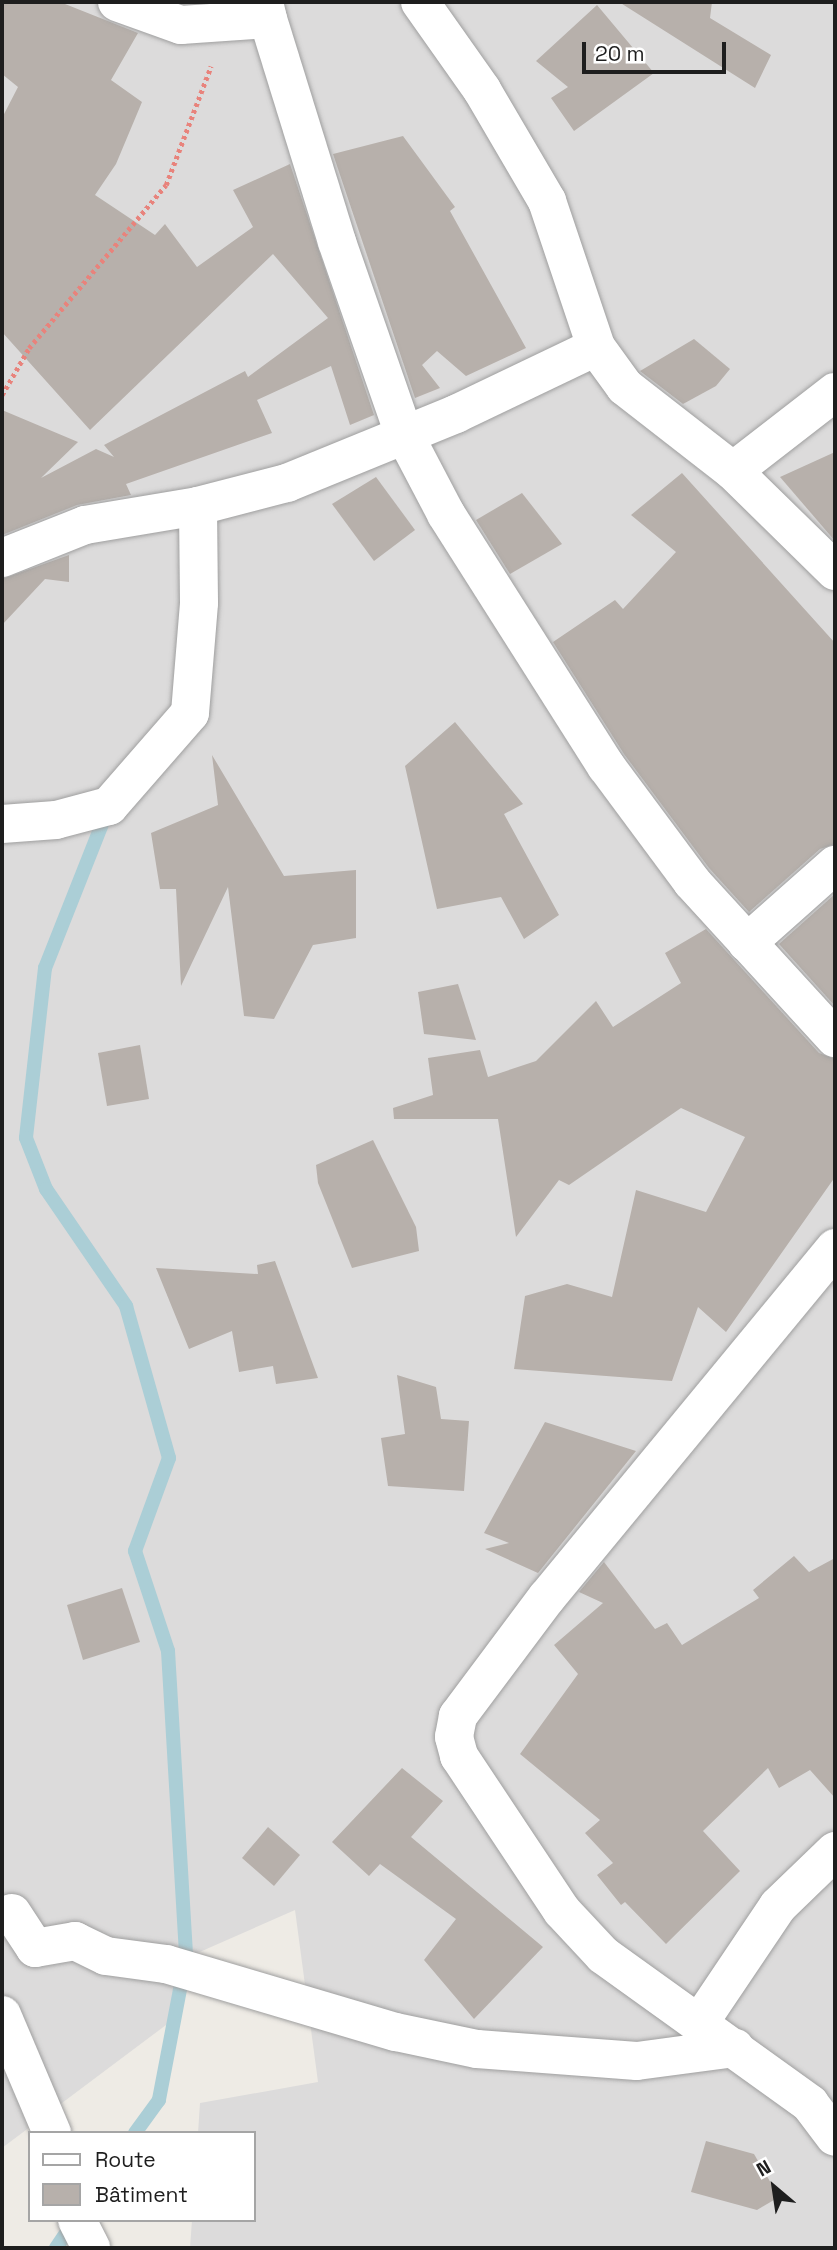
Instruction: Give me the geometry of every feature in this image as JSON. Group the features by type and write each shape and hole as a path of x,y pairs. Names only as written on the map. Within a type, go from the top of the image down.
{"street":[{"path":"117,2 181,25 230,24 266,10 337,242 404,434 446,514 554,691 692,882 835,1038"},
{"path":"420,2 482,90 547,201 596,346 625,387 733,471 835,571"},
{"path":"2,558 85,524 198,506 287,483 404,434 596,346"},
{"path":"733,471 835,393"},
{"path":"2,824 56,821 109,806 190,713 199,603 198,506"},
{"path":"747,943 835,865"},
{"path":"835,1248 547,1597 458,1716 454,1737 459,1756 562,1911 603,1955 700,2022 810,2104 835,2137"},
{"path":"700,2022 778,1906 835,1851"},
{"path":"5,1912 35,1948 75,1941 106,1956 166,1964 396,2032 477,2049 637,2061 735,2048"},
{"path":"2,2015 51,2131"},
{"path":"78,2222 91,2248"}],"path":[{"path":"2,395 29,348 166,185 190,111 230,24"}],"shaded area":[{"path":"2,2 835,2 835,2248 190,2248 192,2222 256,2222 256,2131 198,2131 200,2103 318,2082 295,1910 186,1958 174,2019 2,2148"}],"building":[{"path":"2,2 60,2 138,33 111,80 142,102 116,164 95,195 155,235 165,224 197,267 253,227 233,190 290,164 374,415 350,425 331,366 257,400 272,433 126,484 131,495 77,505 2,535 2,410 78,442 41,478 96,449 114,457 104,445 245,371 248,377 328,318 273,254 90,430 2,332 2,118 18,87 2,74"},
{"path":"619,2 712,2 710,18 771,55 755,88"},
{"path":"597,5 654,73 574,131 551,98 568,87 536,61"},
{"path":"403,136 455,207 450,211 526,348 466,376 437,351 422,365 440,388 415,398 333,154"},
{"path":"694,339 730,369 716,386 683,404 640,371"},
{"path":"835,452 835,541 780,477"},
{"path":"682,473 835,643 835,844 820,849 749,912 709,868 624,754 553,642 615,600 623,609 676,552 631,515"},
{"path":"376,477 415,530 374,561 332,504"},
{"path":"522,493 562,544 510,574 476,520"},
{"path":"69,555 69,582 45,579 2,625 2,579"},
{"path":"455,722 523,804 504,814 559,915 524,939 501,897 437,909 405,766"},
{"path":"212,755 284,876 356,870 356,938 313,945 274,1019 244,1016 228,887 181,986 176,889 160,889 151,833 218,805"},
{"path":"835,894 835,1006 779,944"},
{"path":"706,929 819,1053 835,1059 835,1177 726,1332 698,1307 672,1381 514,1369 525,1296 567,1284 612,1297 636,1190 706,1212 745,1137 681,1108 569,1185 559,1180 516,1237 498,1119 394,1119 393,1108 433,1095 428,1058 480,1050 488,1077 536,1061 596,1001 613,1027 681,983 665,953"},
{"path":"458,984 476,1040 424,1034 418,992"},
{"path":"140,1045 149,1099 107,1106 98,1053"},
{"path":"373,1140 416,1227 419,1251 352,1268 318,1183 316,1165"},
{"path":"275,1261 318,1378 276,1384 273,1366 239,1372 232,1331 189,1349 156,1268 258,1274 257,1265"},
{"path":"397,1375 436,1387 441,1419 469,1421 464,1491 388,1486 381,1438 405,1434"},
{"path":"545,1422 636,1451 538,1573 485,1549 509,1543 484,1533"},
{"path":"794,1556 809,1572 835,1558 835,1798 810,1770 779,1788 768,1768 703,1831 740,1871 666,1944 625,1902 621,1905 597,1875 613,1863 585,1833 600,1820 520,1754 578,1674 554,1645 603,1603 579,1592 604,1562 655,1629 667,1623 682,1645 759,1598 753,1590"},
{"path":"122,1588 140,1642 83,1660 67,1605"},
{"path":"402,1768 443,1801 411,1837 543,1947 474,2019 424,1960 456,1919 380,1864 369,1876 332,1842"},
{"path":"268,1827 300,1855 274,1886 242,1858"},
{"path":"706,2141 754,2154 779,2197 757,2210 691,2192"}],"waterway":[{"path":"106,814 45,968 26,1138 46,1189 126,1306 169,1458 135,1551 168,1651 186,1958 159,2100 136,2131"},
{"path":"56,2248 73,2222"}]}
